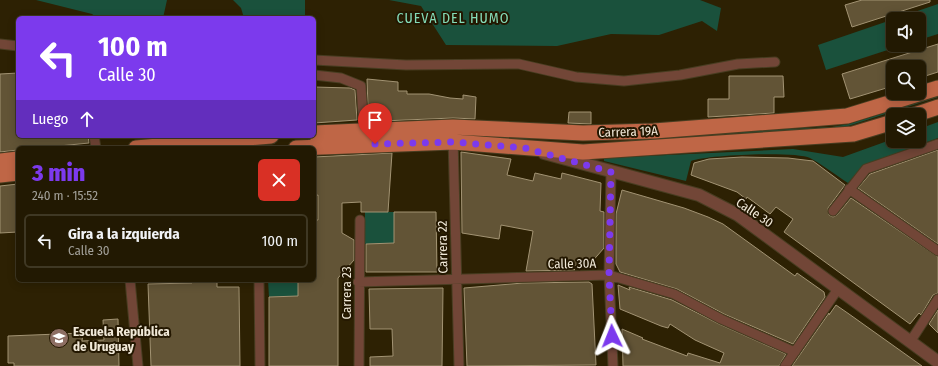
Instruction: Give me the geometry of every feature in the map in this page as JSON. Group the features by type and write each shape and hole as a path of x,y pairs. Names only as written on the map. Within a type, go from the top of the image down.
{"main road":[{"name":"Carrera 19A","path":"316,133 364,130 453,134 654,131 847,116 938,88"},
{"path":"926,111 938,107"},
{"name":"Carrera 19A","path":"316,146 453,134 525,148 583,152 846,135 886,124"},
{"path":"147,146 187,139 215,138"},
{"path":"0,161 16,160"},
{"path":"0,175 16,173"}],"street":[{"path":"0,44 16,46"},
{"path":"316,60 406,65 519,64 576,77 624,81 687,74 738,64 775,62"},
{"path":"316,75 342,78 361,86 364,130"},
{"name":"Carrera 22","path":"453,134 459,366"},
{"path":"833,211 866,169 938,144"},
{"name":"Calle 30","path":"525,148 699,195 719,205 738,215 938,362"},
{"path":"611,172 609,275 613,366"},
{"path":"850,189 938,251"},
{"name":"Carrera 23","path":"359,366 358,282 360,220"},
{"name":"Calle 30A","path":"358,282 609,275 674,294 722,319 795,352"},
{"path":"130,282 138,366"},
{"path":"259,282 260,366"},
{"path":"785,366 838,289"},
{"path":"910,342 920,324 938,299"}],"green space":[{"path":"36,0 167,0 163,16 94,16 92,14"},
{"path":"233,0 305,0 305,16 243,16 241,8"},
{"path":"389,0 700,0 721,8 717,31 702,21 659,35 611,34 557,46 446,45 421,6"},
{"path":"938,4 938,34 926,38 926,12 915,12"},
{"path":"886,21 886,51 826,70 818,45"},
{"path":"938,96 904,108 900,108 926,100"},
{"path":"886,112 886,114 845,127 832,129 606,140 468,138 469,136 581,139 832,127 849,124"},
{"path":"938,122 938,138 926,142 926,126"},
{"path":"886,142 886,148 911,148 864,165 848,183 810,158 801,156 770,154 700,159 691,161 686,181 604,161 604,158 793,149 843,157"},
{"path":"365,212 394,212 394,243 365,244"},
{"path":"268,282 298,282 298,296 269,297"}],"building":[{"path":"862,0 930,0 930,2 899,12 886,12 886,16 852,27 845,5"},
{"path":"938,44 938,72 926,76 926,60 887,60 912,52 926,52 926,48"},
{"path":"886,60 886,88 850,99 842,74"},
{"path":"16,73 16,138 88,138 89,143 59,146 16,146 16,150 0,152 0,74"},
{"path":"729,76 783,76 784,97 774,97 774,113 708,117 708,99 729,99"},
{"path":"367,79 398,82 398,91 407,91 407,94 429,94 463,99 463,95 476,97 475,119 453,118 382,121 382,108 368,108"},
{"path":"316,87 350,88 355,90 357,120 316,123"},
{"path":"569,112 591,112 591,124 568,123"},
{"path":"938,150 938,244 858,188 870,174"},
{"path":"461,152 511,159 507,175 533,181 535,173 561,179 562,173 601,183 600,211 604,212 604,248 590,264 571,266 575,270 526,271 533,231 501,225 499,239 462,233"},
{"path":"392,153 388,212 361,212 361,202 342,203 342,233 354,240 354,260 338,278 338,366 269,366 269,297 298,296 298,282 316,282 316,220 318,220 318,195 316,196 316,157"},
{"path":"742,157 788,158 813,161 845,185 828,208 829,215 833,217 837,215 851,198 938,257 938,293 933,295 921,315 919,313 910,324 784,232 793,219 776,207 770,214 747,197 746,199 737,192 691,175 694,163 709,159"},
{"path":"16,184 16,232 0,233 0,186"},
{"path":"622,190 684,208 723,224 795,276 797,273 824,292 825,297 793,344 724,314 677,289 620,272 616,264 616,214"},
{"path":"394,212 436,212 437,272 366,272 366,244 394,243"},
{"path":"217,282 217,287 239,287 240,366 151,366 148,284"},
{"path":"589,282 592,284 596,365 467,366 464,288 523,283"},
{"path":"618,285 630,290 629,287 672,300 719,324 786,354 779,366 623,366 622,329 643,338 642,339 687,356 688,353 720,363 724,353 695,340 670,324 668,328 661,326 620,309"},
{"path":"443,288 442,366 370,366 370,357 393,356 392,329 370,329 369,289"},
{"path":"836,305 922,366 792,366"},
{"path":"938,310 938,333 929,324"},
{"name":"Escuela República de Uruguay","path":"118,319 119,366 14,366 14,363 8,363 8,336 83,333 82,341 104,340 103,320"}],"place":[{"name":"Escuela República de Uruguay","path":"59,338"}],"district":[{"name":"CUEVA DEL HUMO","path":"453,18"}],"route":[{"path":"375,144 453,142 525,148 611,172 609,275 612,336"}]}
